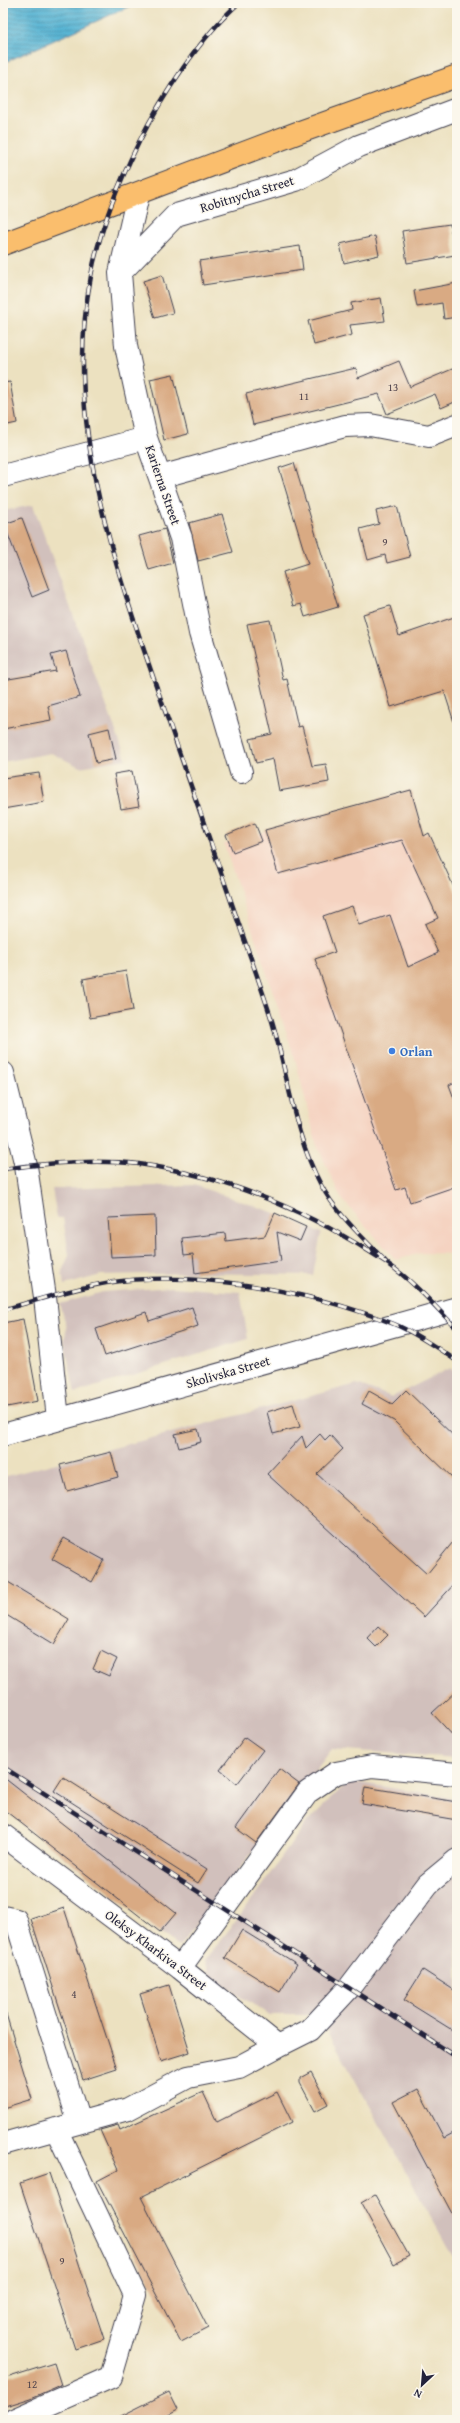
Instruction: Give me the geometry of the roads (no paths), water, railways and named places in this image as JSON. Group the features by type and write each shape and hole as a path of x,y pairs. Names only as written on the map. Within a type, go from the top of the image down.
{"highway":[{"path":"3,244 138,195 297,133 457,76"}],"street":[{"name":"Robitnycha Street","path":"120,273 176,215 296,180 359,146 457,109"},
{"name":"Karierna Street","path":"138,195 120,273 126,346 146,438 181,538 200,633 241,772"},
{"path":"160,477 345,426 370,425 429,436 457,425"},
{"path":"3,476 146,438"},
{"path":"3,1074 26,1166 45,1298 58,1419"},
{"name":"Skolivska Street","path":"3,1435 455,1308"},
{"path":"180,1968 308,1792 336,1774 372,1766 457,1774"},
{"name":"Oleksy Kharkiva Street","path":"3,1834 180,1968 278,2046"},
{"path":"3,2144 128,2109 188,2077 239,2067 310,2030 349,1988 428,1884 457,1860"},
{"path":"3,1917 16,1920 79,2122"},
{"path":"13,2420 111,2377 135,2295 56,2129"}],"water":[{"path":"3,3 137,3 3,63"}],"railway":[{"path":"239,3 211,32 183,68 148,124 131,158 110,207 99,241 91,276 84,329 83,382 88,435 97,487 109,539 124,590 272,1021 292,1104 304,1146 321,1185 335,1206 343,1217 387,1263"},
{"path":"3,1169 71,1162 139,1164 172,1170 237,1187 268,1199 329,1228 387,1263 415,1286 457,1329"},
{"path":"3,1310 93,1285 106,1283 141,1279 214,1281 290,1293 361,1312 394,1324 410,1332 457,1361"},
{"path":"3,1767 457,2057"}],"place":[{"name":"Orlan","path":"392,1051"}]}
